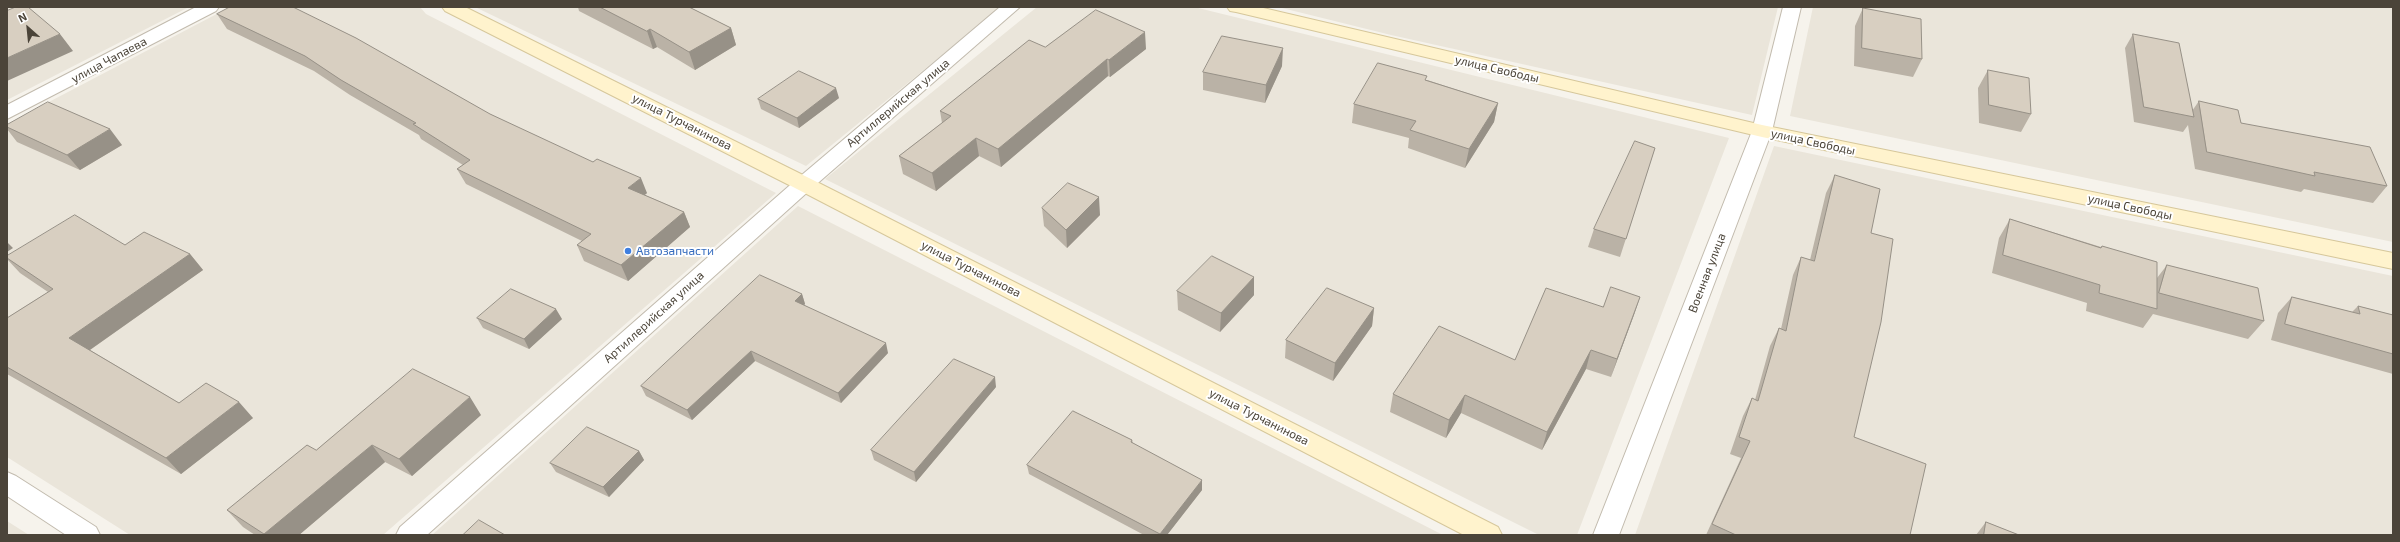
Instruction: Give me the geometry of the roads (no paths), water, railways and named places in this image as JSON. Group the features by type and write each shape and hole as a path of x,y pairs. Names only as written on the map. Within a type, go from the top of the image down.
{"street":[{"name":"улица Чапаева","path":"7,113 210,7"},
{"name":"улица Турчанинова","path":"451,7 804,184 1488,535"},
{"name":"Артиллерийская улица","path":"409,535 804,184 1011,7"},
{"name":"улица Свободы","path":"1236,7 1762,132 2393,261"},
{"name":"Военная улица","path":"1606,535 1762,132 1792,7"},
{"path":"7,483 87,535"}],"place":[{"name":"Автозапчасти","path":"628,251"}]}
